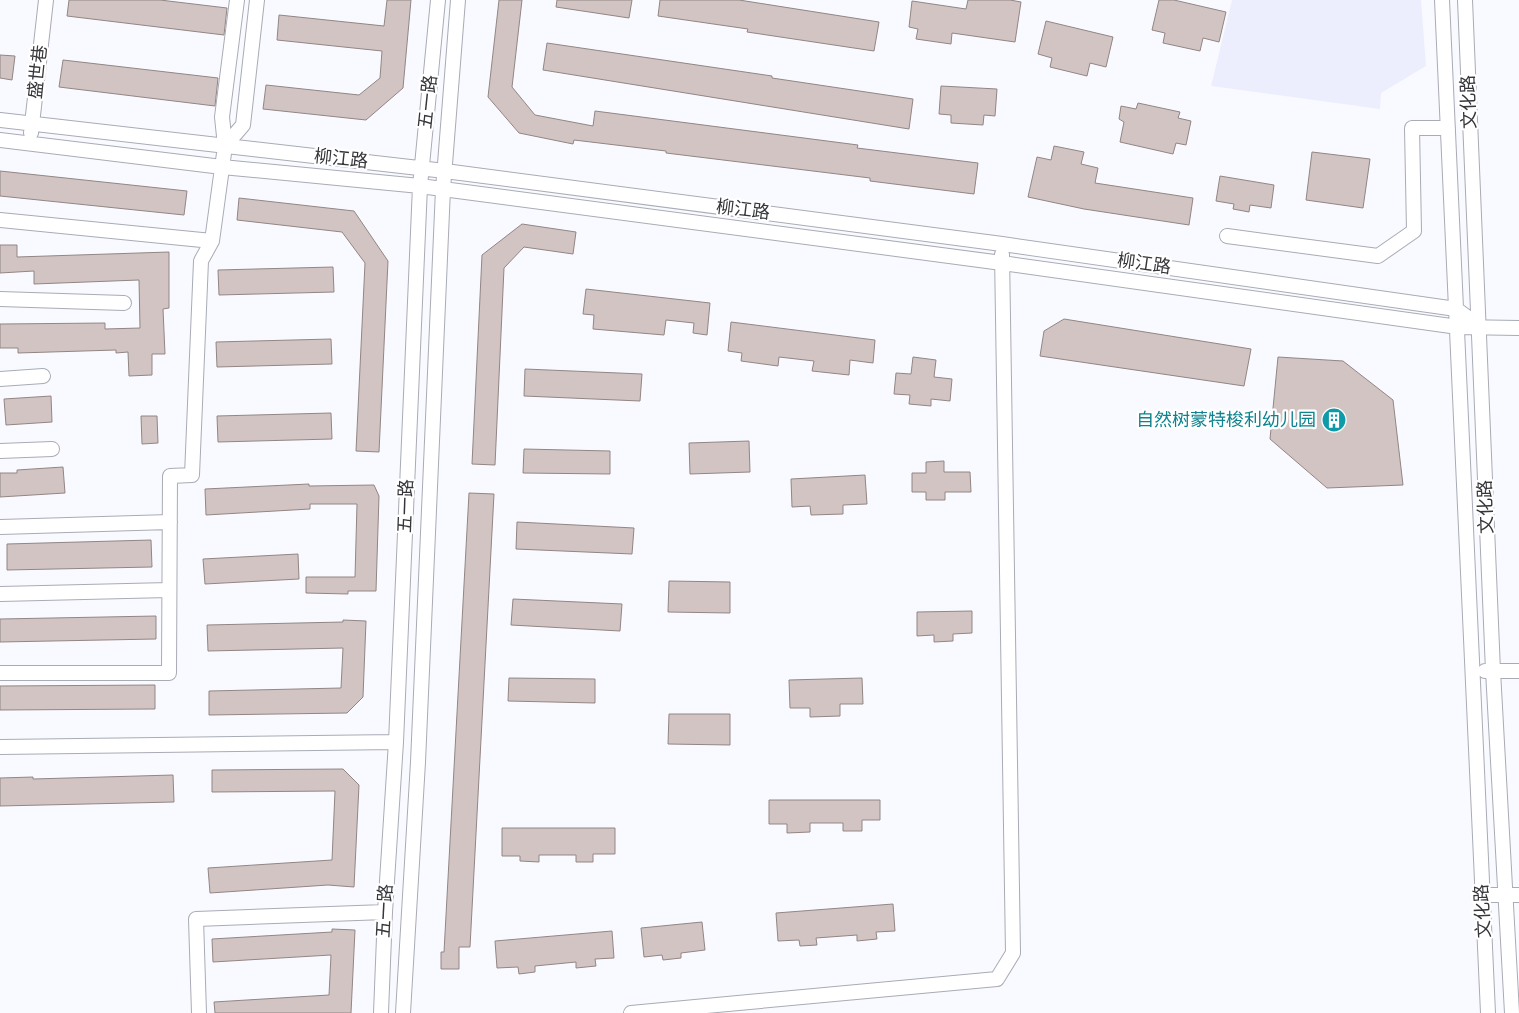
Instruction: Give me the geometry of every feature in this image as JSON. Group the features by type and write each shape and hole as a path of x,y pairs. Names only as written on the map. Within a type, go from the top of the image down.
{"street":[{"name":"盛世巷","path":"30,144 46,0"},
{"path":"0,673 169,673 170,476 192,475 201,261 212,241 225,146 222,117 237,0"},
{"path":"225,146 243,125 258,0"},
{"name":"五一路","path":"381,1013 385,912 396,742 421,168 438,0"},
{"name":"五一路","path":"403,1013 418,762 443,189 458,0"},
{"name":"文化路","path":"1442,0 1488,1013"},
{"name":"文化路","path":"1465,0 1493,671 1512,895 1512,1013"},
{"name":"柳江路","path":"0,120 445,170 1002,244 1456,309 1479,326"},
{"path":"1227,236 1378,256 1414,231 1412,128 1448,128"},
{"name":"柳江路","path":"0,140 222,167 420,186 1002,263 1458,327 1519,328"},
{"path":"0,220 212,241"},
{"path":"631,1013 997,979 1013,953 1002,244"},
{"path":"0,299 124,303"},
{"path":"0,379 43,376"},
{"path":"0,452 52,449"},
{"path":"0,527 170,522"},
{"path":"0,594 170,590"},
{"path":"1473,670 1519,671"},
{"path":"0,747 396,742"},
{"path":"395,761 418,762"},
{"path":"1483,895 1512,895"},
{"path":"200,1013 196,919 385,912"}],"shaded area":[{"path":"1232,0 1421,0 1426,66 1381,93 1380,109 1211,86"}],"building":[{"path":"69,0 160,0 227,8 224,35 67,16"},
{"path":"387,0 411,0 403,88 366,120 263,109 266,85 359,95 380,78 382,51 277,40 279,15 384,26"},
{"path":"499,0 522,0 512,87 535,115 593,126 595,111 858,145 857,148 978,163 974,194 870,181 870,178 666,153 666,151 574,140 573,144 519,133 488,97"},
{"path":"557,0 632,0 629,18 556,7"},
{"path":"660,0 739,0 879,22 874,51 747,32 748,29 658,16"},
{"path":"968,0 1010,0 1021,2 1015,42 952,33 951,44 916,39 918,29 909,27 912,1 966,9"},
{"path":"1159,0 1174,0 1226,12 1219,42 1203,38 1200,51 1163,43 1165,33 1152,30"},
{"path":"1046,21 1113,37 1106,67 1090,63 1087,76 1050,67 1052,58 1038,54"},
{"path":"547,43 913,99 909,129 543,70"},
{"path":"0,55 15,56 12,80 0,78"},
{"path":"63,60 218,78 215,106 59,87"},
{"path":"941,86 997,89 995,116 984,115 983,125 951,123 951,115 939,114"},
{"path":"1138,103 1180,112 1178,118 1191,121 1186,145 1176,143 1173,154 1120,142 1124,122 1119,119 1121,106 1136,109"},
{"path":"1054,146 1084,152 1081,164 1098,168 1095,183 1193,198 1189,225 1084,209 1028,197 1037,157 1051,160"},
{"path":"1312,152 1370,159 1363,208 1306,200"},
{"path":"0,171 187,191 184,215 0,196"},
{"path":"1220,176 1274,185 1271,208 1250,205 1249,212 1233,209 1234,204 1216,201"},
{"path":"239,198 354,211 388,261 379,452 356,451 365,263 342,232 237,220"},
{"path":"522,224 576,232 573,254 524,247 504,268 495,465 472,464 482,255"},
{"path":"0,245 17,245 17,257 169,252 169,308 163,309 165,354 152,354 152,375 129,376 128,352 116,353 116,350 18,353 18,348 0,348 0,324 105,323 105,329 140,328 139,280 34,284 34,271 0,273"},
{"path":"333,267 334,292 219,295 218,270"},
{"path":"586,289 710,303 707,335 693,333 694,323 666,320 664,335 593,329 594,315 583,314"},
{"path":"1064,319 1251,349 1244,386 1040,356 1044,331"},
{"path":"731,322 875,340 873,363 850,360 849,375 812,371 814,361 779,357 778,366 741,361 742,353 728,351"},
{"path":"331,339 332,364 217,367 216,342"},
{"path":"913,357 936,360 934,377 952,379 950,401 931,399 931,406 909,404 910,395 894,394 896,373 911,374"},
{"name":"自然树蒙特梭利幼儿园","path":"1278,357 1343,361 1393,400 1403,485 1327,488 1270,439"},
{"path":"525,369 642,374 640,401 524,396"},
{"path":"51,396 52,422 6,425 4,399"},
{"path":"331,413 332,439 218,442 217,416"},
{"path":"141,416 157,416 158,443 142,444"},
{"path":"749,441 750,472 690,474 689,443"},
{"path":"524,449 610,451 610,474 523,473"},
{"path":"944,461 944,472 970,472 971,492 945,492 945,500 926,500 926,492 912,492 912,473 926,473 926,462"},
{"path":"63,467 65,493 0,497 0,473 17,473 17,470"},
{"path":"865,475 867,504 843,505 843,514 811,515 810,506 792,507 791,479"},
{"path":"309,484 309,486 374,485 379,496 376,591 348,591 348,594 306,593 306,577 355,577 357,504 310,504 310,509 206,515 205,489"},
{"path":"469,493 494,494 470,947 459,947 459,969 441,969 441,952 444,952"},
{"path":"517,522 634,528 632,554 516,549"},
{"path":"151,540 152,567 7,570 7,544"},
{"path":"298,554 299,579 205,584 203,559"},
{"path":"669,581 730,582 730,613 668,612"},
{"path":"513,599 622,604 620,631 511,625"},
{"path":"972,611 972,633 953,634 953,641 934,642 934,635 917,636 917,612"},
{"path":"156,616 156,639 0,642 0,619"},
{"path":"343,620 366,621 363,697 347,713 209,715 209,691 341,688 343,648 208,651 207,625 343,622"},
{"path":"509,678 595,679 595,703 508,701"},
{"path":"862,678 863,704 840,704 840,716 810,717 810,708 790,708 789,680"},
{"path":"155,685 155,709 0,710 0,686"},
{"path":"669,714 730,714 730,745 668,744"},
{"path":"343,769 359,785 354,887 328,885 210,893 208,868 332,860 335,791 212,792 212,770"},
{"path":"173,775 174,802 0,806 0,778 33,777 33,779"},
{"path":"769,800 880,800 880,820 862,820 862,831 843,831 843,823 810,823 810,832 787,833 787,824 769,824"},
{"path":"502,828 615,828 615,854 593,854 593,862 576,862 576,855 539,855 539,862 520,861 520,856 502,856"},
{"path":"893,904 895,931 876,932 877,939 857,941 857,935 816,938 817,945 800,946 799,940 778,941 776,913"},
{"path":"702,922 705,950 681,953 681,958 663,960 662,955 644,957 641,928"},
{"path":"332,929 355,930 351,1013 215,1013 214,1002 329,995 331,955 213,962 212,939 332,932"},
{"path":"612,931 614,958 595,959 596,966 576,968 576,962 535,966 535,972 519,974 518,967 497,968 495,941"}],"place":[{"name":"自然树蒙特梭利幼儿园","path":"1334,420"}]}
